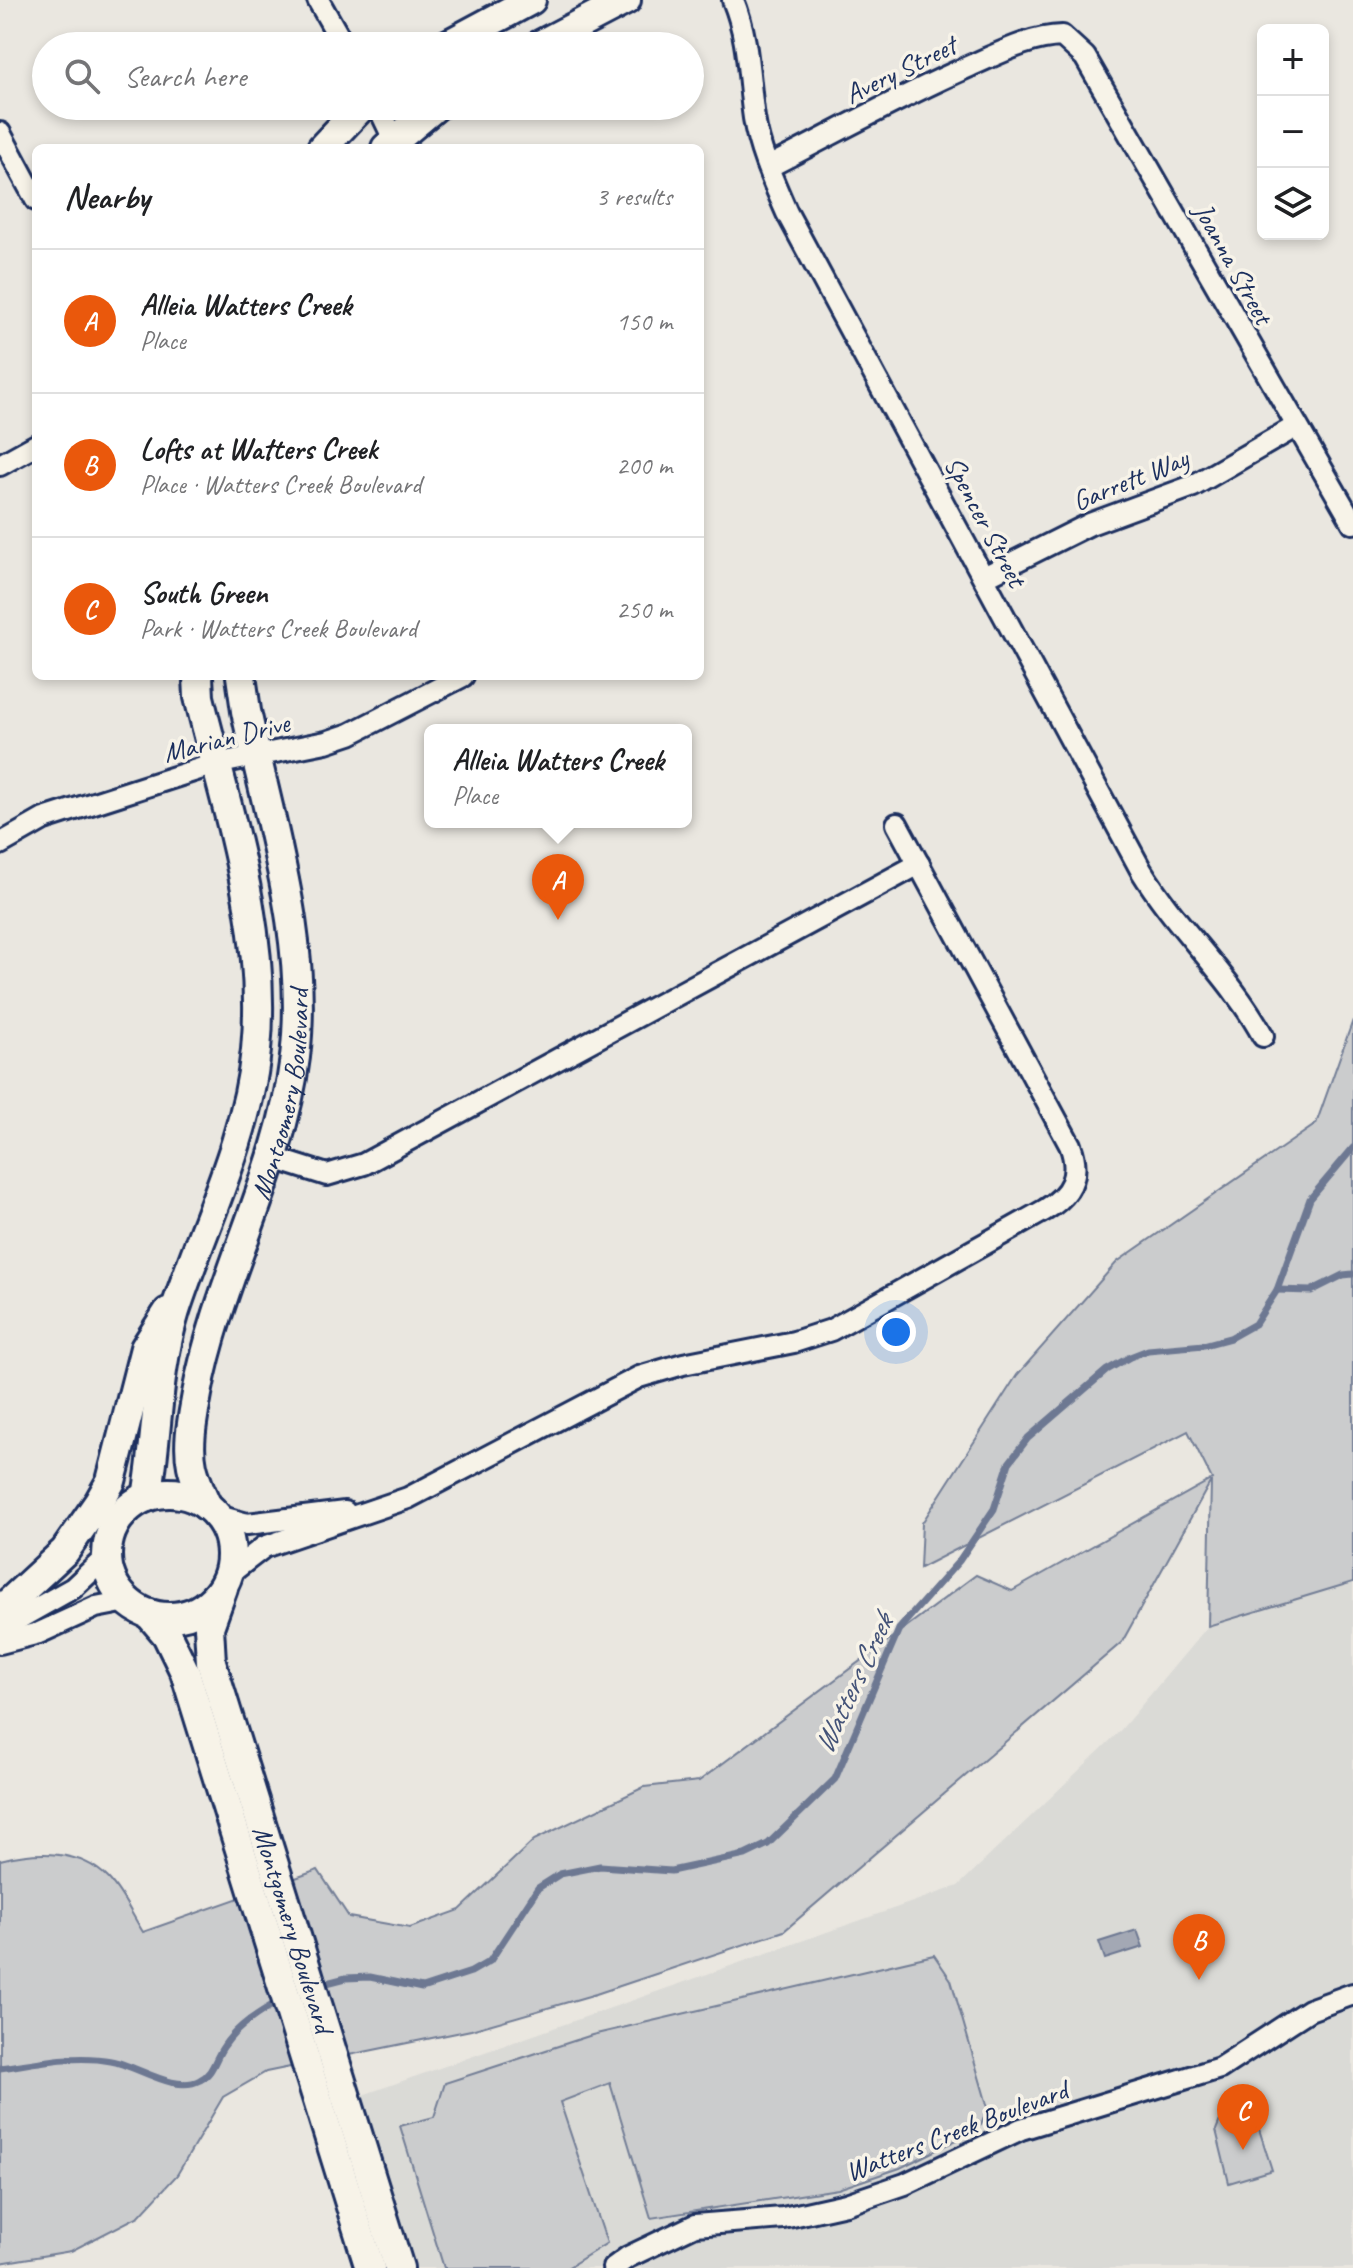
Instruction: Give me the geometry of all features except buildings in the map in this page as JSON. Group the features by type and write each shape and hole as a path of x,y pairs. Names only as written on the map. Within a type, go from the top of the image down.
{"street":[{"path":"318,0 336,32"},
{"path":"471,32 531,0"},
{"path":"565,32 626,0"},
{"name":"Spencer Street","path":"733,0 748,48 754,121 787,213 1141,870 1163,907 1230,984 1263,1036"},
{"name":"Avery Street","path":"768,167 925,85 1022,43 1043,36 1062,36"},
{"name":"Joanna Street","path":"1062,36 1085,57 1295,427 1353,523"},
{"path":"326,144 349,120"},
{"path":"383,120 393,144"},
{"path":"394,144 421,120"},
{"path":"0,133 32,193"},
{"name":"Garrett Way","path":"984,577 1090,524 1193,486 1295,427"},
{"path":"0,465 32,447"},
{"name":"Montgomery Boulevard","path":"147,1497 156,1397 174,1314 229,1162 256,1051 258,993 249,903 215,764 199,680"},
{"name":"Montgomery Boulevard","path":"212,1511 192,1466 190,1447 205,1350 270,1157 295,1060 299,1001 295,934 242,680"},
{"name":"Marian Drive","path":"0,844 44,819 215,764 350,734 455,680"},
{"path":"0,1643 39,1633 96,1607 138,1608 182,1616 198,1611 264,1547 389,1507 639,1377 683,1364 794,1342 831,1330 1045,1210 1067,1194 1076,1165 1070,1145 897,824"},
{"path":"270,1157 327,1175 364,1164 919,864"},
{"path":"0,1611 65,1551 111,1481 145,1348 183,1288"},
{"path":"138,1608 109,1573 107,1556 117,1520 147,1497 184,1495 212,1511 247,1524 389,1507"},
{"path":"212,1511 230,1544 226,1581"},
{"path":"0,1629 73,1588 107,1556"},
{"name":"Montgomery Boulevard","path":"226,1581 209,1627 211,1662 268,1890 345,2138 399,2268"},
{"name":"Montgomery Boulevard","path":"138,1608 167,1635 185,1672 268,1890"},
{"name":"Watters Creek Boulevard","path":"613,2268 628,2257 695,2225 783,2218 846,2204 905,2184 1021,2129 1220,2068 1309,2010 1353,1994"},
{"name":"Montgomery Boulevard","path":"345,2138 370,2268"}],"shaded area":[{"path":"1353,1020 1353,1582 1208,1626 1211,1481 1122,1642 784,1931 596,1994 471,2030 266,2072 223,2097 177,2175 139,2216 71,2251 0,2263 0,1860 43,1854 71,1857 84,1862 108,1878 143,1932 318,1870 349,1917 410,1928 460,1910 534,1840 644,1787 699,1781 976,1575 1012,1591 1212,1479 1188,1431 920,1568 922,1523 1017,1375 1117,1262 1316,1124"},
{"path":"1353,1582 1353,2268 408,2268 357,2097 958,1886 1119,1732 1208,1626"},
{"path":"1137,1930 1143,1947 1105,1959 1099,1942"},
{"path":"934,1955 951,1980 988,2108 981,2125 963,2137 900,2168 838,2189 651,2218 610,2083 560,2102 607,2243 567,2268 444,2268 400,2126 434,2117 445,2083 592,2035"},
{"path":"1245,2101 1252,2107 1272,2170 1229,2183 1216,2130 1225,2108"}],"waterway":[{"name":"Watters Creek","path":"319,1985 346,1978 370,1977 422,1988 471,1972 490,1961 538,1888 560,1874 600,1866 671,1871 745,1855 768,1844 835,1779 899,1629 959,1561 994,1509 1009,1463 1028,1438 1107,1370 1130,1357 1148,1350 1204,1345 1230,1338 1255,1324 1277,1290 1310,1199 1353,1148"},
{"path":"1277,1290 1311,1291 1343,1275 1353,1274"},
{"name":"Watters Creek","path":"0,2068 56,2060 98,2059 167,2081 190,2083 208,2073 224,2046 243,2025 281,2000"}],"place":[{"name":"Alleia Watters Creek","path":"558,920"},
{"name":"Lofts at Watters Creek","path":"1199,1980"},
{"name":"South Green","path":"1243,2150"}]}
